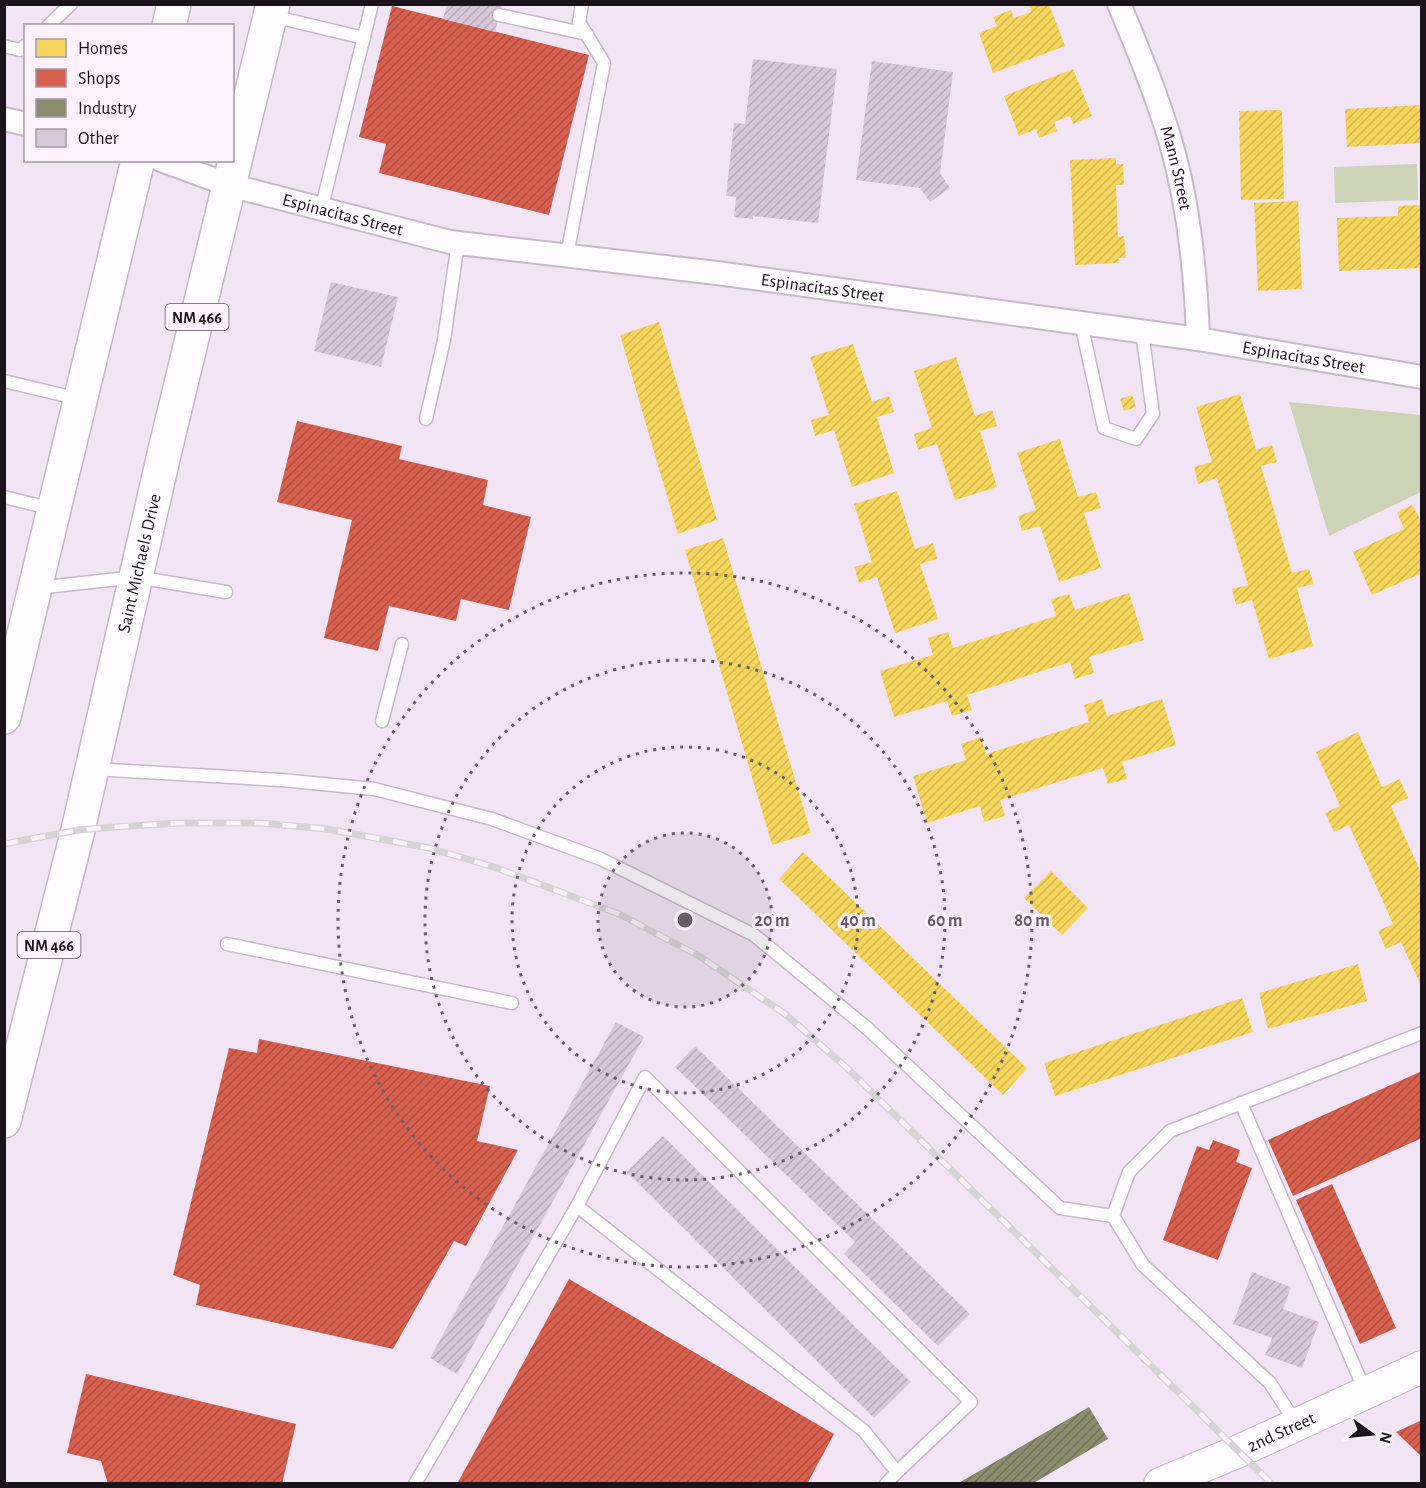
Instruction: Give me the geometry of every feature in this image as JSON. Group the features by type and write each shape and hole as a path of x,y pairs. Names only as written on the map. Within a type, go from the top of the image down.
{"main road":[{"path":"169,24 174,4"},
{"name":"Saint Michaels Drive","path":"4,1121 92,769 272,10"},
{"path":"4,717 138,162"}],"street":[{"name":"Mann Street","path":"1119,4 1153,90 1176,164 1193,260 1198,339"},
{"path":"4,119 24,124"},
{"name":"Espinacitas Street","path":"166,162 229,185 321,210 458,242 717,273 1142,331 1422,377"},
{"name":"2nd Street","path":"1180,1480 1422,1367"}],"lane":[{"path":"50,24 71,4"},
{"path":"321,210 372,4"},
{"path":"567,255 604,63 579,22 582,4"},
{"path":"272,10 364,38"},
{"path":"500,15 587,34"},
{"path":"4,46 20,50 24,47"},
{"path":"426,419 444,340 458,242"},
{"path":"1081,323 1104,428 1136,439 1153,414 1142,331"},
{"path":"4,381 80,399"},
{"path":"4,497 55,509"},
{"path":"35,588 136,577 226,592"},
{"path":"382,721 402,644"},
{"path":"92,769 281,780 374,789 492,819 601,859 754,935 867,1028 1060,1208 1113,1216 1143,1265 1270,1383 1297,1424"},
{"path":"227,944 512,1003"},
{"path":"1113,1216 1129,1172 1170,1131 1422,1033"},
{"path":"415,1484 577,1206 645,1077 971,1402 885,1484"},
{"path":"1241,1103 1366,1393"},
{"path":"577,1206 864,1431 897,1472"}],"green space":[{"path":"1417,164 1418,200 1335,203 1334,167"},
{"path":"1289,402 1421,415 1421,492 1329,536"}],"building: Homes":[{"path":"1029,4 1049,4 1065,46 993,73 979,33 997,26 993,17 1011,10 1014,18 1031,12"},
{"path":"1073,69 1092,116 1073,124 1070,116 1054,122 1057,131 1039,138 1036,129 1019,136 1004,96"},
{"path":"1422,105 1422,143 1347,147 1345,109"},
{"path":"1282,110 1284,199 1241,200 1239,111"},
{"path":"1116,158 1116,164 1123,164 1124,185 1116,185 1118,237 1124,236 1126,258 1118,258 1119,263 1075,265 1070,160"},
{"path":"1298,201 1302,289 1258,291 1254,203"},
{"path":"1422,205 1422,268 1339,271 1337,218 1398,216 1398,206"},
{"path":"659,322 717,520 678,534 620,335"},
{"path":"853,344 872,402 889,396 894,412 877,417 894,473 852,487 834,430 815,436 811,420 829,415 810,357"},
{"path":"956,357 975,416 992,410 997,426 980,431 997,487 955,500 937,444 918,450 914,434 932,428 914,371"},
{"path":"1240,394 1256,450 1272,445 1277,462 1261,466 1292,573 1309,569 1314,584 1297,588 1313,646 1269,659 1252,600 1236,605 1232,589 1248,585 1217,478 1198,484 1194,467 1212,462 1196,407"},
{"path":"1132,395 1136,407 1124,411 1120,399"},
{"path":"1060,439 1078,497 1096,492 1101,508 1084,513 1101,568 1059,582 1040,526 1022,531 1018,516 1036,510 1017,453"},
{"path":"897,491 915,549 933,543 937,559 920,564 938,619 895,633 877,577 859,583 854,567 872,562 854,504"},
{"path":"1412,505 1422,522 1422,573 1372,595 1353,552 1404,529 1397,512"},
{"path":"723,538 811,833 772,845 685,550"},
{"path":"1129,593 1144,640 1089,657 1094,673 1075,679 1070,662 967,695 972,710 952,716 947,701 894,717 880,671 933,655 928,638 948,632 953,648 1056,616 1051,599 1069,594 1075,610"},
{"path":"1102,699 1107,716 1162,699 1176,745 1122,762 1127,779 1108,784 1103,768 1000,800 1005,816 984,822 980,806 927,823 913,776 966,760 961,744 981,737 986,754 1089,722 1084,705"},
{"path":"1358,732 1382,787 1400,779 1408,798 1391,806 1422,875 1422,988 1401,942 1386,949 1378,931 1393,924 1349,825 1334,832 1325,813 1340,806 1316,752"},
{"path":"803,852 1027,1068 1003,1095 779,879"},
{"path":"1051,871 1088,908 1062,935 1024,898"},
{"path":"1358,964 1367,1001 1268,1029 1259,993"},
{"path":"1242,998 1253,1032 1055,1096 1044,1063"}],"building: Shops":[{"path":"392,6 589,55 549,215 379,173 386,144 359,137"},
{"path":"297,421 402,446 399,459 488,480 483,505 531,517 509,610 461,599 456,621 389,606 378,651 324,638 352,520 277,502"},
{"path":"259,1039 490,1086 477,1141 518,1150 466,1246 454,1241 393,1349 196,1305 200,1285 173,1275 229,1048 257,1053"},
{"path":"1422,1071 1422,1138 1293,1196 1268,1140"},
{"path":"1213,1140 1240,1150 1236,1162 1252,1168 1218,1260 1163,1240 1197,1146 1209,1150"},
{"path":"1332,1184 1396,1328 1360,1344 1296,1200"},
{"path":"569,1279 834,1434 807,1484 457,1484"},
{"path":"86,1374 296,1424 282,1484 108,1484 101,1461 67,1453"},
{"path":"1422,1420 1422,1457 1396,1432"}],"building: Industry":[{"path":"1089,1407 1108,1439 1032,1484 957,1484"}],"building: Other":[{"path":"447,4 502,4 495,32 443,19"},
{"path":"753,59 837,69 818,223 753,216 753,219 734,217 736,197 726,196 734,123 745,124"},
{"path":"872,61 953,72 940,173 950,188 930,202 920,188 856,180"},
{"path":"331,282 398,297 381,367 314,351"},
{"path":"616,1022 644,1037 457,1374 430,1358"},
{"path":"695,1046 970,1314 938,1346 844,1254 855,1242 675,1067"},
{"path":"663,1136 911,1382 874,1418 627,1172"},
{"path":"1252,1272 1291,1287 1283,1309 1319,1322 1302,1368 1265,1355 1272,1338 1233,1324"}],"railway":[{"path":"4,844 78,830 180,823 260,823 327,829 429,848 494,867 619,914 699,956 785,1014 846,1067 1272,1484"}]}
